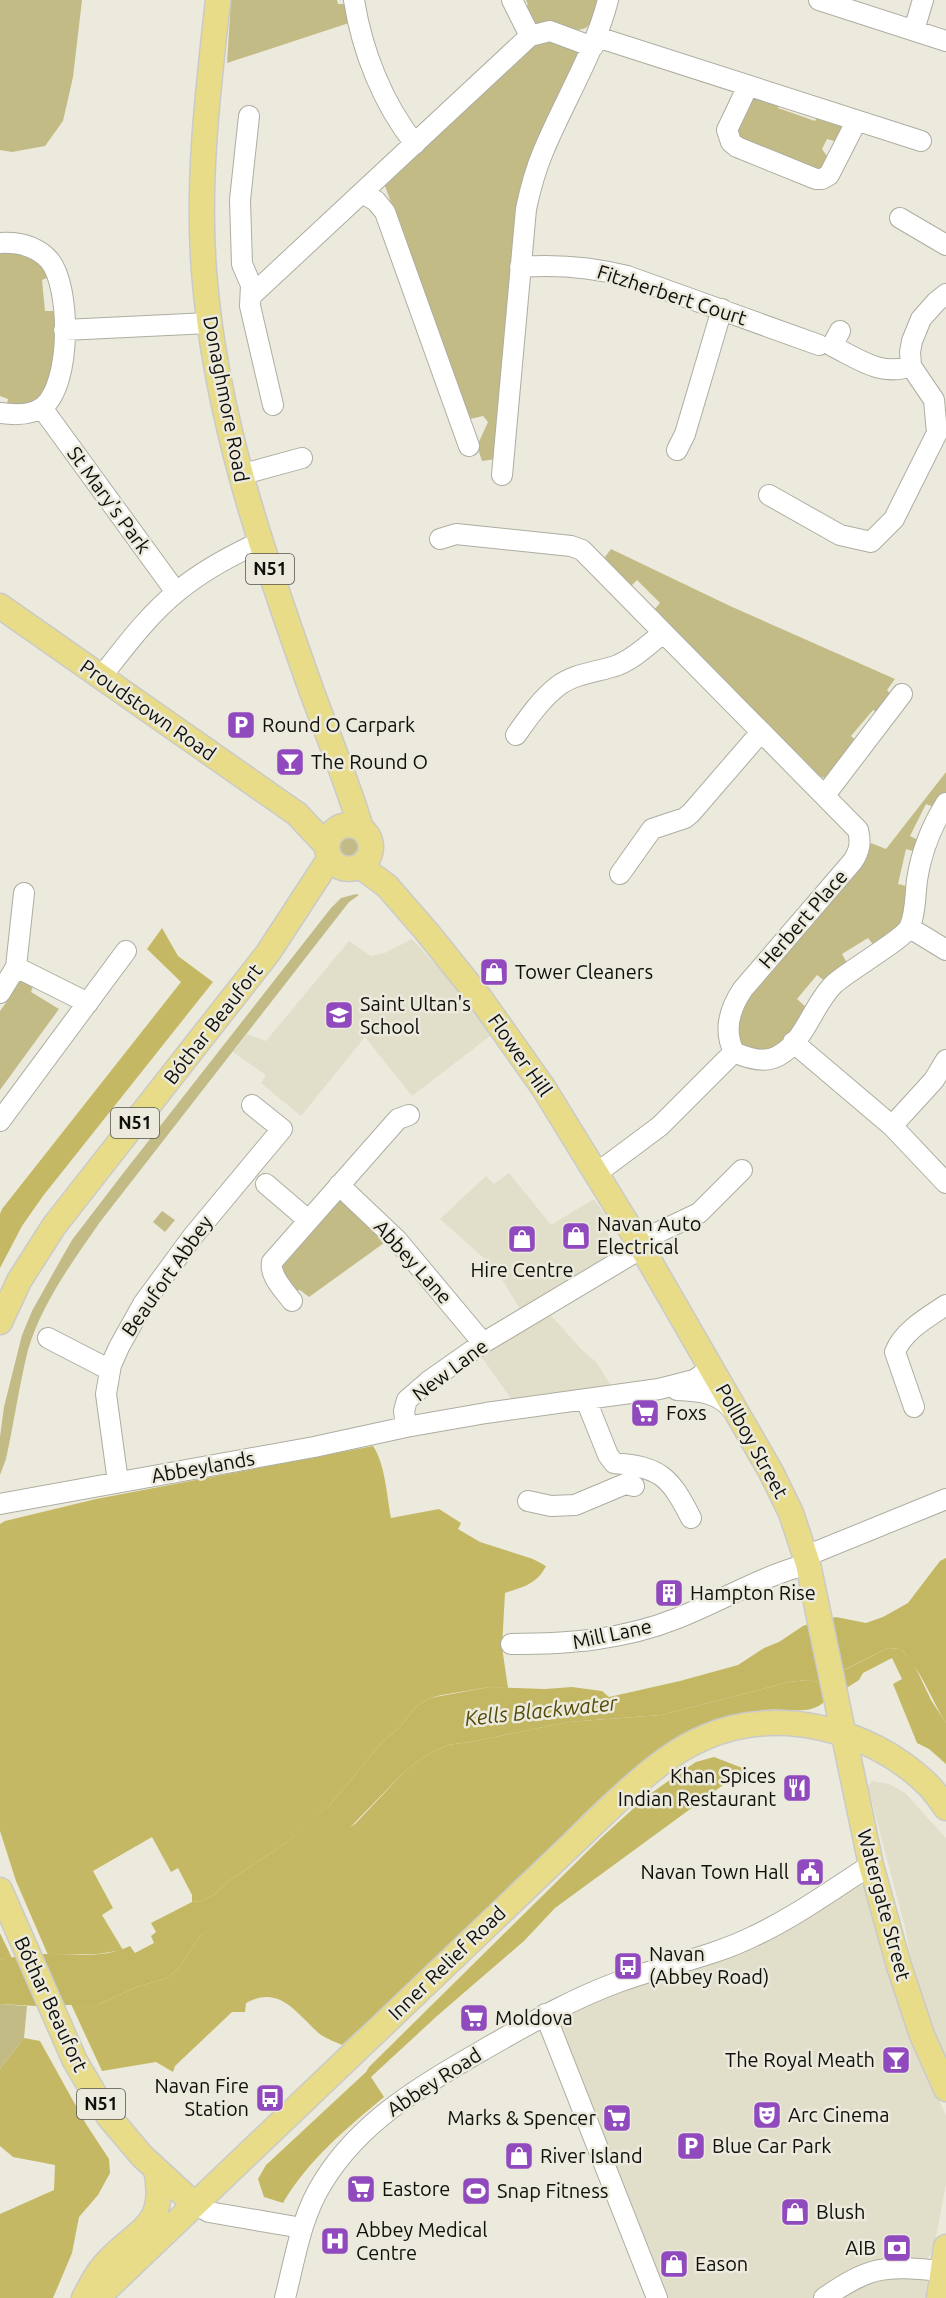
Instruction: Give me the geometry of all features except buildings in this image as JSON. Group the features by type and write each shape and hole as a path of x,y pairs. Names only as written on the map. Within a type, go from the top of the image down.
{"main road":[{"name":"Donaghmore Road","path":"218,0 201,171 202,251 209,323 240,475 312,693 347,781 343,846"},
{"name":"Proudstown Road","path":"0,606 297,814 315,819 343,846"},
{"name":"Bóthar Beaufort","path":"0,1322 19,1281 54,1226 283,934 306,914 334,882 343,846"},
{"name":"Flower Hill","path":"343,846 387,886 461,974 543,1087 597,1173"},
{"name":"Pollboy Street","path":"597,1173 712,1368 771,1472 790,1513 807,1560 843,1734"},
{"name":"Inner Relief Road","path":"97,2298 605,1812 658,1765 685,1748 707,1736 755,1724 797,1724 843,1734 881,1750 901,1762 927,1784 946,1808"},
{"name":"Watergate Street","path":"843,1734 870,1865 899,1966 922,2035 944,2079"},
{"name":"Bóthar Beaufort","path":"0,1890 75,2061 109,2117 156,2169"},
{"name":"N51","path":"156,2169 194,2204"},
{"path":"84,2298 101,2269 153,2218 158,2207 159,2196 156,2169"},
{"path":"939,2298 946,2247"}],"street":[{"path":"354,0 362,37 387,102 400,126 415,144"},
{"path":"512,0 530,36"},
{"path":"502,475 520,267 526,209 532,182 543,151 595,42 608,0"},
{"path":"819,0 946,40"},
{"path":"914,30 923,0"},
{"path":"251,296 530,36 550,31 748,86 921,141"},
{"path":"748,86 727,130 731,142 737,147 816,179 829,175 856,122"},
{"path":"249,116 243,162 240,232 242,264 251,285 250,306 273,405"},
{"path":"362,193 376,201 385,212 469,446"},
{"path":"900,218 946,245"},
{"path":"0,243 10,242 33,248 51,262 60,282 64,330 61,371 49,401 42,408 24,414 0,413"},
{"name":"Fitzherbert Court","path":"520,267 549,265 597,269 627,276 819,345"},
{"path":"769,495 840,535 871,542 894,519 937,433 934,400 911,366 910,352 916,330 927,310 946,294"},
{"path":"677,450 685,434 722,309"},
{"path":"64,330 209,323"},
{"path":"840,331 832,346 877,369 900,370 911,366"},
{"name":"St Mary's Park","path":"42,408 176,592"},
{"path":"240,475 302,458"},
{"name":"Herbert Place","path":"440,539 456,534 571,546 582,550 858,830 861,841 859,851 853,861 743,989 733,1004 728,1030 734,1052"},
{"path":"101,677 143,626 176,592 225,560 261,542"},
{"path":"516,735 543,700 558,686 573,678 622,663 639,653 663,633"},
{"path":"825,795 902,693"},
{"path":"620,874 652,829 685,818 691,813 761,732"},
{"path":"597,1173 660,1126 734,1052 756,1059 768,1060 778,1057 793,1042 817,1004 833,985 853,968 901,937 910,928 920,861 929,834 946,803"},
{"path":"0,993 16,967 24,894"},
{"path":"910,928 946,950"},
{"path":"0,1120 126,951"},
{"path":"16,967 88,1003"},
{"path":"793,1042 892,1126 946,1183"},
{"path":"892,1126 934,1080 946,1060"},
{"name":"Beaufort Abbey","path":"118,1482 106,1394 110,1370 122,1340 143,1304 210,1214 282,1129 252,1105"},
{"path":"292,1302 270,1268 272,1262 398,1119 409,1115"},
{"name":"New Lane","path":"712,1368 694,1380 659,1389 406,1427 404,1411 407,1400 417,1390 483,1343 640,1245 699,1213 742,1170"},
{"path":"266,1184 308,1220"},
{"name":"Abbey Lane","path":"339,1185 397,1240 483,1343"},
{"path":"914,1407 895,1352 922,1321 946,1305"},
{"path":"48,1338 110,1370"},
{"name":"New Lane","path":"659,1389 704,1391 714,1395 728,1405 743,1423"},
{"path":"586,1400 614,1463 647,1467 664,1476 679,1494 692,1518"},
{"name":"Abbeylands","path":"0,1504 314,1447 406,1427"},
{"path":"528,1501 551,1506 575,1505 626,1486 610,1475 611,1459"},
{"name":"Mill Lane","path":"511,1644 564,1644 595,1641 638,1632 675,1619 946,1499"},
{"name":"Abbey Road","path":"285,2298 302,2228 312,2202 327,2175 350,2145 374,2121 400,2101 454,2066 579,1996 622,1980 723,1949 755,1936 870,1865"},
{"path":"545,2014 657,2298"},
{"path":"194,2204 209,2212 302,2228"},
{"path":"824,2298 857,2277 877,2270 898,2267 943,2271"}],"shaded area":[{"path":"0,0 82,0 73,77 63,121 45,146 12,152 0,150"},
{"path":"231,0 337,0 338,4 347,4 352,22 227,63"},
{"path":"526,0 599,0 594,18 587,27 569,30 533,24 522,7 528,5"},
{"path":"544,39 567,44 578,53 528,167 496,459 482,461 477,446 488,422 483,416 470,419 385,186 533,42"},
{"path":"751,94 779,103 778,108 815,121 818,116 842,124 844,130 841,139 834,141 827,139 822,149 829,159 821,171 758,145 737,141 736,124"},
{"path":"0,250 29,252 52,276 42,280 45,311 55,311 56,353 53,374 37,402 6,410 8,399 0,396"},
{"path":"611,549 730,606 895,679 887,690 893,697 880,715 873,710 851,736 859,743 829,777 824,778 815,774 653,611 660,603 637,580 631,586 606,562 605,557"},
{"path":"946,772 946,792 936,808 926,804 910,836 920,841 916,852 906,849 898,884 910,887 903,922 875,947 868,938 842,954 847,963 825,981 817,975 797,999 808,1009 799,1024 772,1052 747,1050 739,1039 737,1027 744,1001 862,863 871,843 886,849"},
{"path":"348,836 355,839 358,846 355,853 348,856 341,853 338,846 341,839"},
{"path":"359,895 349,902 100,1222 59,1283 41,1316 28,1350 6,1459 0,1475 0,1437 4,1407 22,1335 32,1311 72,1240 331,908 341,898"},
{"path":"162,928 178,956 213,982 43,1196 22,1226 0,1268 0,1214 2,1209 181,982 147,949"},
{"name":"Saint Ultan's School","path":"412,939 433,962 440,959 494,1033 412,1096 365,1037 301,1116 261,1083 266,1075 233,1052 247,1034 266,1041 349,941 371,956 385,953"},
{"path":"19,980 34,983 31,992 59,1009 0,1090 0,1011 10,997 8,991"},
{"path":"509,1173 551,1225 594,1199 605,1215 599,1219 614,1244 610,1248 617,1259 522,1312 495,1268 440,1219 486,1176 494,1184"},
{"path":"344,1198 384,1243 309,1297 300,1290 292,1292 278,1265 334,1201"},
{"path":"162,1211 175,1220 165,1232 153,1222"},
{"path":"549,1313 581,1349 596,1362 612,1387 512,1400 481,1356"},
{"path":"373,1446 383,1471 391,1518 439,1509 461,1523 458,1529 480,1542 533,1559 546,1566 534,1581 505,1593 502,1647 508,1688 490,1687 442,1695 430,1698 417,1706 399,1728 383,1741 331,1804 285,1844 230,1880 214,1895 201,1901 192,1902 192,1895 178,1868 171,1872 152,1837 93,1871 113,1908 102,1915 123,1950 98,1954 48,1955 16,1881 0,1831 0,1524 96,1499"},
{"path":"888,1648 901,1649 913,1662 931,1700 946,1723 946,1764 929,1749 917,1743 893,1684 902,1679 892,1658 863,1673 859,1680 845,1689 842,1675 844,1670"},
{"path":"808,1680 819,1682 825,1701 819,1706 804,1710 764,1710 713,1722 686,1733 642,1762 602,1796 528,1870 342,2045 321,2035 288,2004 269,1997 258,1998 246,2003 245,2012 232,2012 175,2066 173,2072 156,2062 102,2071 71,2004 99,2004 139,1986 165,1979 177,1970 201,1935 356,1823 404,1772 423,1757 447,1745 568,1722 661,1715 789,1682"},
{"path":"714,1757 745,1769 555,1908 524,1941 371,2077 384,2097 316,2159 283,2203 264,2197 258,2179 266,2165 366,2072 602,1837 646,1797 678,1774 696,1762"},
{"path":"872,1781 889,1784 905,1793 946,1838 946,2060 919,2003 905,1927 868,1787"},
{"path":"855,1883 861,1884 865,1890 905,2021 946,2116 946,2184 933,2253 924,2260 882,2260 863,2263 812,2298 668,2298 554,2023 557,2015"},
{"path":"0,1933 12,1958 0,1960"},
{"path":"0,2004 27,2006 24,2038 0,2069"},
{"path":"24,2038 40,2041 86,2124 109,2159 110,2173 98,2195 79,2217 72,2253 53,2298 0,2298 0,2214 54,2190 55,2165 13,2157 0,2146 0,2069"},
{"path":"895,2278 927,2279 926,2298 843,2298 870,2281"}],"water":[{"name":"Kells Blackwater","path":"946,1558 946,1723 908,1657 901,1649 888,1648 819,1682 807,1680 789,1682 661,1715 568,1722 447,1745 423,1757 404,1772 329,1849 290,1881 201,1935 177,1970 165,1979 139,1986 99,2004 37,2006 0,2004 0,1960 37,1954 108,1953 130,1946 135,1953 154,1943 151,1936 156,1932 151,1923 192,1902 214,1895 230,1880 285,1844 331,1804 383,1741 399,1728 417,1706 430,1698 490,1687 545,1689 572,1687 602,1691 609,1697 680,1681 738,1665 764,1648 814,1622 836,1617 866,1623 883,1617 908,1603 940,1561"}],"place":[{"name":"Round O Carpark","path":"241,725"},
{"name":"The Round O","path":"290,762"},
{"name":"Tower Cleaners","path":"494,972"},
{"name":"Saint Ultan's School","path":"339,1015"},
{"name":"Navan Auto Electrical","path":"576,1236"},
{"name":"Hire Centre","path":"522,1239"},
{"name":"Foxs","path":"645,1413"},
{"name":"Hampton Rise","path":"669,1593"},
{"name":"Khan Spices Indian Restaurant","path":"797,1788"},
{"name":"Navan Town Hall","path":"810,1872"},
{"name":"Navan (Abbey Road)","path":"628,1966"},
{"name":"Moldova","path":"474,2018"},
{"name":"The Royal Meath","path":"896,2060"},
{"name":"Navan Fire Station","path":"270,2098"},
{"name":"Arc Cinema","path":"767,2115"},
{"name":"Marks & Spencer","path":"617,2118"},
{"name":"Blue Car Park","path":"691,2146"},
{"name":"River Island","path":"519,2156"},
{"name":"Eastore","path":"361,2189"},
{"name":"Snap Fitness","path":"476,2191"},
{"name":"Blush","path":"795,2212"},
{"name":"Abbey Medical Centre","path":"335,2241"},
{"name":"AIB","path":"897,2248"},
{"name":"Eason","path":"674,2264"}]}
